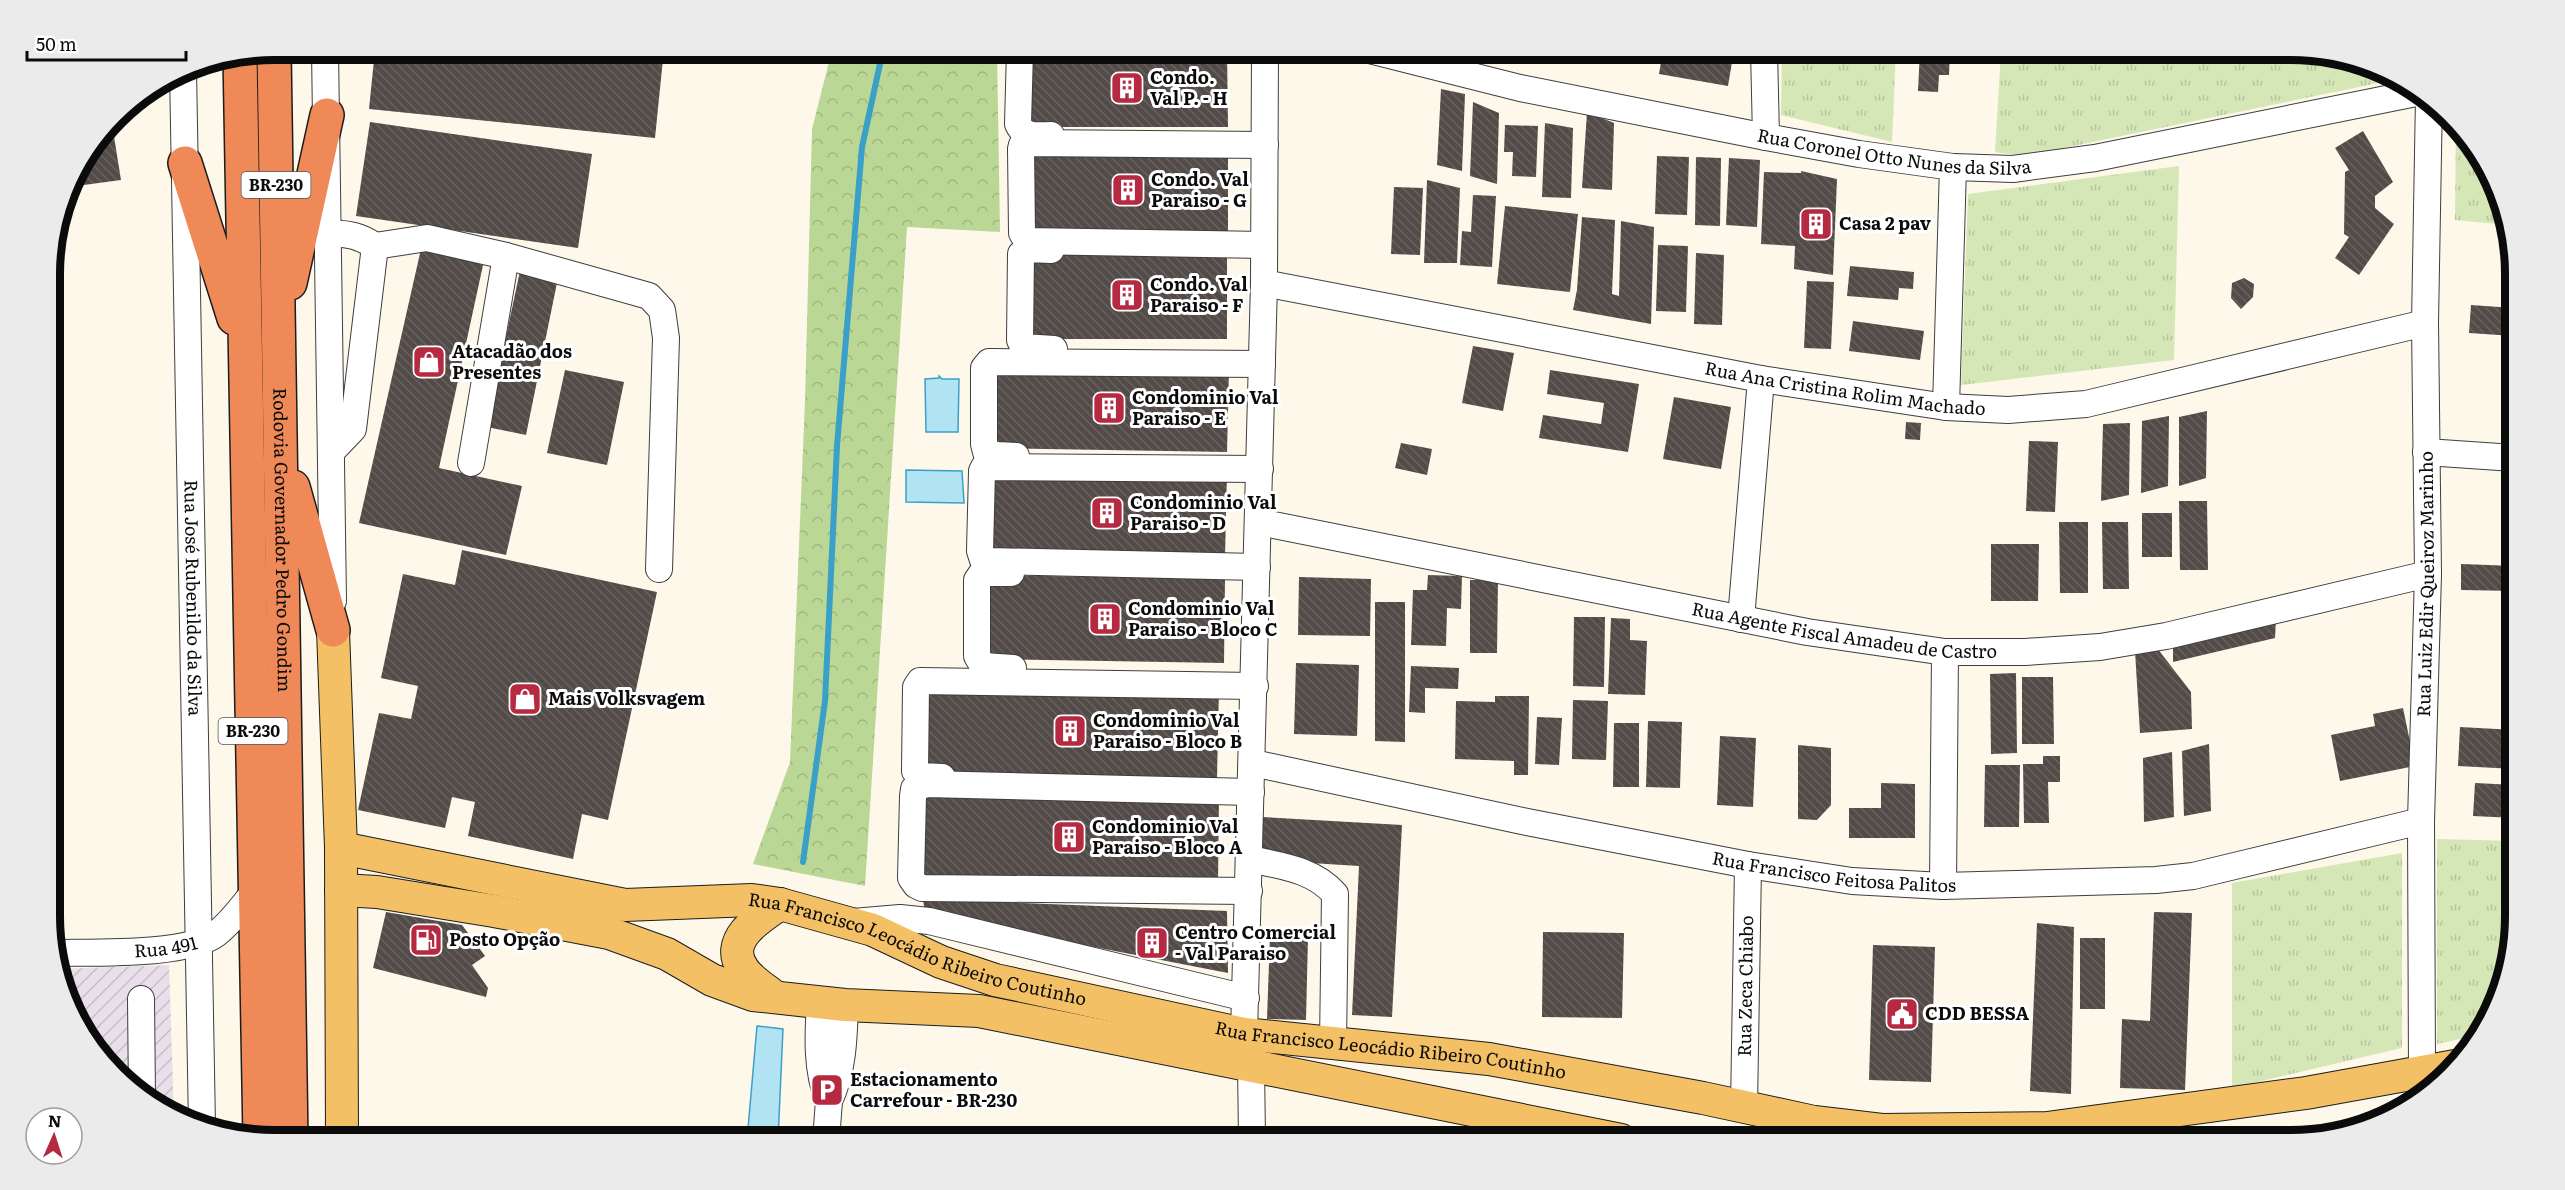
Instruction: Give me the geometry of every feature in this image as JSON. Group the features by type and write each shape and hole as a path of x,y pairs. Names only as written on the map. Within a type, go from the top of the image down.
{"highway":[{"name":"Rodovia Governador Pedro Gondim","path":"274,60 291,1130"},
{"name":"Rodovia Governador Pedro Gondim","path":"240,63 260,1130"},
{"path":"278,326 327,115"},
{"path":"184,163 244,339"},
{"path":"280,442 333,630"},
{"path":"246,1128 259,1088"}],"main road":[{"path":"333,630 341,848 342,1130"},
{"name":"Rua Francisco Leocádio Ribeiro Coutinho","path":"341,848 625,905 752,900 780,904 851,922 892,938 950,966 995,981 1245,1034 1489,1059 1610,1080 1814,1122 1882,1130"},
{"name":"Rua Francisco Leocádio Ribeiro Coutinho","path":"341,890 377,892 609,933 667,954 729,988 753,995 832,1004 979,1011 1251,1065 1491,1127 1521,1130"},
{"path":"777,998 743,970 738,958 738,947 745,931 756,920 780,904"},
{"name":"Rua Francisco Leocádio Ribeiro Coutinho","path":"2022,1130 2307,1093 2440,1069"}],"street":[{"path":"325,60 330,234 333,630"},
{"path":"1020,60 1018,124 1027,134 1253,141"},
{"path":"1245,1034 1246,998 1239,891 1250,859 1243,783 1243,680 1246,571 1259,522 1248,464 1250,358 1264,283 1253,248 1253,141 1264,60"},
{"name":"Rua Coronel Otto Nunes da Silva","path":"1410,60 1520,87 1766,137 1859,154 1953,167 2013,169 2095,158 2408,95"},
{"path":"1764,60 1766,137"},
{"name":"Rua José Rubenildo da Silva","path":"183,80 202,1118"},
{"name":"Rua Luiz Edir Queiroz Marinho","path":"2422,1072 2421,821 2428,574 2425,323 2429,110"},
{"path":"1253,141 1028,143 1021,149 1022,233 1027,241 1253,248"},
{"path":"1946,407 1953,167"},
{"path":"330,234 347,234 363,238 375,246 427,238 506,256 650,296 663,310 666,338 659,570"},
{"path":"331,452 353,429 375,246"},
{"path":"1250,358 1029,349 1023,346 1020,340 1021,254 1028,249 1253,248"},
{"path":"471,463 506,256"},
{"name":"Rua Ana Cristina Rolim Machado","path":"1264,283 1761,379 1946,407 2008,410 2086,404 2425,323"},
{"path":"1248,464 986,452 984,444 984,368 989,362 1250,358"},
{"path":"1741,619 1761,379"},
{"path":"2426,452 2505,457"},
{"path":"1246,571 990,561 983,560 980,551 982,471 984,467 1248,464"},
{"name":"Rua Agente Fiscal Amadeu de Castro","path":"1259,522 1807,633 1945,652 2025,652 2122,644 2166,636 2428,574"},
{"path":"1243,680 983,666 977,656 977,580 978,576 987,573 1246,571"},
{"path":"1943,886 1945,652"},
{"path":"1243,680 920,681 916,687 915,747 915,771 921,776 1243,783"},
{"path":"1239,891 922,888 916,885 912,878 913,796 914,789 926,784 1243,783"},
{"name":"Rua Francisco Feitosa Palitos","path":"1243,783 1527,822 1748,865 1852,881 1943,886 2156,880 2193,876 2421,821"},
{"path":"1250,859 1302,871 1324,882 1335,894 1333,1044"},
{"name":"Rua Zeca Chiabo","path":"1744,1108 1748,865"},
{"name":"Rua 491","path":"63,953 175,948 200,943 216,934 229,922 256,890"},
{"path":"851,922 900,918 929,921 1246,998"},
{"path":"141,999 142,1084"},
{"path":"827,1130 829,1101 823,1089 821,1073 832,1004"},
{"path":"1251,1065 1252,1130"}],"shaded area":[{"path":"169,965 174,1105 133,1077 104,1046 82,1011 66,969"}],"green space":[{"path":"829,60 997,60 1000,232 907,227 865,886 753,864 790,762 805,401 812,129"},
{"path":"1782,60 1896,60 1892,142 1781,115"},
{"path":"2000,60 2305,60 2346,67 2385,82 2025,156 1995,152"},
{"path":"2456,138 2483,179 2499,224 2455,220"},
{"path":"2179,166 2174,360 1961,385 1968,194"},
{"path":"2437,839 2505,841 2505,930 2494,985 2483,1011 2467,1038 2437,1044"},
{"path":"2402,853 2402,1048 2232,1088 2232,883"}],"water":[{"path":"939,376 942,379 959,379 958,432 926,432 925,379 939,378"},
{"path":"906,470 962,471 964,503 906,502"},
{"path":"757,1026 783,1029 778,1130 748,1130"}],"building":[{"path":"374,60 663,60 655,138 369,109"},
{"name":"Condo. Val P. - H","path":"1027,60 1227,60 1228,127 1027,127"},
{"path":"1661,60 1732,60 1728,86 1659,74"},
{"path":"1920,60 1950,60 1949,75 1939,75 1938,92 1918,91"},
{"path":"1441,89 1465,94 1462,171 1437,165"},
{"path":"1473,102 1499,113 1497,184 1470,176"},
{"path":"1587,112 1614,123 1612,190 1582,188"},
{"path":"370,122 592,154 578,248 356,216"},
{"path":"1545,123 1573,128 1571,198 1542,197"},
{"path":"1505,125 1538,126 1536,177 1512,176 1513,152 1504,152"},
{"path":"2363,131 2393,182 2375,196 2375,208 2394,224 2359,275 2335,258 2349,237 2344,234 2345,172 2349,170 2335,148"},
{"path":"113,133 121,180 79,186 96,155"},
{"name":"Condo. Val Paraiso - G","path":"1028,147 1228,147 1228,234 1028,234"},
{"path":"1657,156 1689,157 1687,215 1655,214"},
{"path":"1696,157 1721,158 1720,226 1695,225"},
{"path":"1729,158 1760,160 1757,227 1726,225"},
{"path":"1801,171 1837,179 1833,275 1794,269 1795,246 1761,244 1764,172 1801,173"},
{"path":"1427,180 1460,188 1457,263 1424,263"},
{"path":"1394,187 1423,188 1420,255 1391,254"},
{"path":"1473,195 1496,196 1492,267 1460,265 1462,231 1471,232"},
{"path":"1505,206 1578,214 1570,292 1497,284"},
{"path":"1582,217 1615,220 1612,294 1619,296 1621,221 1654,227 1651,324 1573,310 1577,290"},
{"name":"Atacadão dos Presentes","path":"423,240 485,256 439,468 522,486 506,555 359,523"},
{"path":"1658,245 1688,246 1686,312 1656,311"},
{"name":"Condo. Val Paraiso - F","path":"1027,252 1227,252 1227,339 1027,339"},
{"path":"1696,253 1724,255 1722,325 1694,324"},
{"path":"521,266 559,273 526,435 487,427"},
{"path":"1850,266 1914,272 1913,289 1899,288 1898,300 1847,296"},
{"path":"2244,278 2254,284 2253,297 2241,309 2231,298 2232,283"},
{"path":"1807,281 1834,282 1831,349 1804,348"},
{"path":"2471,305 2505,307 2505,335 2469,333"},
{"path":"1853,321 1924,331 1920,360 1849,351"},
{"path":"1473,346 1514,353 1503,411 1462,403"},
{"name":"Condominio Val Paraiso - E","path":"990,364 1229,368 1227,452 989,448"},
{"path":"565,370 624,382 607,465 547,453"},
{"path":"1550,370 1639,384 1628,452 1539,438 1543,415 1601,424 1604,403 1547,394"},
{"path":"1674,397 1731,407 1721,469 1663,459"},
{"path":"2207,411 2206,478 2179,486 2179,417"},
{"path":"2169,416 2168,486 2141,493 2142,421"},
{"path":"1906,422 1921,423 1920,440 1905,439"},
{"path":"2130,423 2129,495 2101,501 2103,424"},
{"path":"2029,441 2058,442 2055,512 2026,511"},
{"path":"1401,443 1432,449 1427,475 1395,468"},
{"name":"Condominio Val Paraiso - D","path":"988,469 1227,473 1225,557 987,553"},
{"path":"2179,501 2207,501 2208,570 2180,570"},
{"path":"2142,513 2172,513 2172,557 2142,557"},
{"path":"2059,522 2088,522 2088,593 2060,593"},
{"path":"2102,522 2128,522 2129,589 2103,589"},
{"path":"1991,544 2039,544 2038,601 1991,601"},
{"name":"Mais Volksvagem","path":"462,550 657,592 608,820 582,814 573,859 468,836 475,802 452,797 445,828 358,810 379,713 411,719 418,686 381,678 403,574 455,585"},
{"path":"2461,564 2505,566 2505,591 2461,590"},
{"name":"Condominio Val Paraiso - Bloco C","path":"986,575 1225,579 1224,663 985,659"},
{"path":"1428,575 1462,576 1461,609 1447,608 1446,646 1411,645 1413,590 1427,590"},
{"path":"1299,577 1371,579 1370,636 1298,635"},
{"path":"1470,580 1498,580 1497,653 1470,653"},
{"path":"1375,602 1405,602 1405,742 1375,741"},
{"path":"1574,617 1605,617 1604,687 1573,686"},
{"path":"1611,618 1630,619 1630,640 1647,641 1645,695 1608,694"},
{"path":"2276,619 2275,638 2173,662 2173,641"},
{"path":"2157,648 2191,692 2192,729 2140,733 2135,651"},
{"path":"1296,663 1359,665 1357,736 1294,734"},
{"path":"1411,666 1459,668 1458,689 1425,688 1425,713 1409,712"},
{"path":"2016,673 2017,753 1991,754 1990,674"},
{"path":"2022,677 2053,677 2054,744 2022,744"},
{"name":"Condominio Val Paraiso - Bloco B","path":"923,683 1219,688 1217,778 922,773"},
{"path":"1495,696 1529,696 1528,775 1514,775 1514,761 1455,759 1456,701 1495,702"},
{"path":"1573,700 1608,701 1606,760 1572,759"},
{"path":"2403,708 2415,766 2340,781 2331,735 2375,726 2373,714"},
{"path":"1537,717 1562,718 1559,765 1535,764"},
{"path":"1648,721 1682,722 1680,788 1646,787"},
{"path":"1614,723 1639,723 1639,787 1613,787"},
{"path":"2460,727 2505,729 2505,768 2458,766"},
{"path":"1720,736 1756,738 1753,807 1717,805"},
{"path":"2209,744 2211,811 2184,816 2182,751"},
{"path":"1798,745 1831,748 1831,805 1817,820 1798,819"},
{"path":"2172,752 2174,817 2144,822 2143,758"},
{"path":"2043,756 2060,756 2060,782 2048,782 2049,823 2024,823 2023,764 2043,764"},
{"path":"1985,765 2020,765 2019,827 1984,827"},
{"path":"1881,783 1915,784 1915,838 1849,838 1849,808 1881,808"},
{"path":"2475,783 2505,784 2505,818 2473,816"},
{"name":"Condominio Val Paraiso - Bloco A","path":"921,792 1219,795 1218,883 920,879"},
{"path":"1263,817 1402,825 1392,1017 1352,1015 1359,866 1260,860"},
{"name":"Centro Comercial - Val Paraiso","path":"923,899 1227,911 1228,973 925,914"},
{"name":"Posto Opção","path":"386,912 462,925 485,956 472,965 488,988 486,997 373,968"},
{"path":"2154,912 2192,913 2185,1090 2120,1088 2122,1019 2150,1021"},
{"path":"2037,923 2074,927 2071,1094 2030,1091"},
{"path":"1543,932 1624,933 1622,1018 1542,1017"},
{"path":"1270,935 1308,937 1306,1020 1267,1019"},
{"path":"2080,938 2105,938 2105,1009 2080,1009"},
{"name":"CDD BESSA","path":"1873,945 1935,947 1931,1082 1869,1080"}],"waterway":[{"path":"803,862 825,701 837,446 862,147 881,60"}],"place":[{"name":"Condo. Val P. - H","path":"1127,88"},
{"name":"Condo. Val Paraiso - G","path":"1128,190"},
{"name":"Casa 2 pav","path":"1816,224"},
{"name":"Condo. Val Paraiso - F","path":"1127,295"},
{"name":"Atacadão dos Presentes","path":"429,362"},
{"name":"Condominio Val Paraiso - E","path":"1109,408"},
{"name":"Condominio Val Paraiso - D","path":"1107,513"},
{"name":"Condominio Val Paraiso - Bloco C","path":"1105,619"},
{"name":"Mais Volksvagem","path":"525,699"},
{"name":"Condominio Val Paraiso - Bloco B","path":"1070,731"},
{"name":"Condominio Val Paraiso - Bloco A","path":"1069,837"},
{"name":"Posto Opção","path":"426,940"},
{"name":"Centro Comercial - Val Paraiso","path":"1152,943"},
{"name":"CDD BESSA","path":"1902,1014"},
{"name":"Estacionamento Carrefour - BR-230","path":"827,1090"}]}
